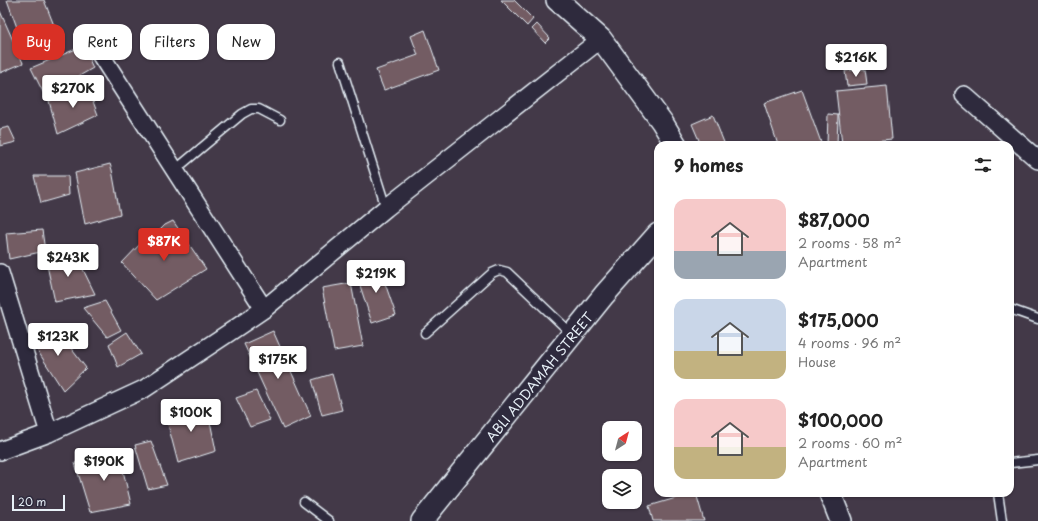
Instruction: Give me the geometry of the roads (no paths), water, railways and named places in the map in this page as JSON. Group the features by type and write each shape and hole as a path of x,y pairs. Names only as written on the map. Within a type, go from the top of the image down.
{"street":[{"path":"557,0 601,39 662,122 674,141"},
{"path":"0,452 49,433 144,389 228,334 264,309 386,208 601,39"},
{"path":"104,60 264,309"},
{"path":"964,95 1038,160"},
{"name":"ABLI ADDAMAH STREET","path":"422,521 604,295 654,239"},
{"path":"0,273 49,433"},
{"path":"832,497 841,521"}],"lane":[{"path":"340,62 386,208"},
{"path":"175,170 242,114 251,109 259,109 280,120"},
{"path":"425,333 492,273 500,270 507,272 572,334"},
{"path":"1014,310 1038,319"},
{"path":"1014,462 1038,460"},
{"path":"999,497 1002,521"},
{"path":"304,502 329,521"}]}
